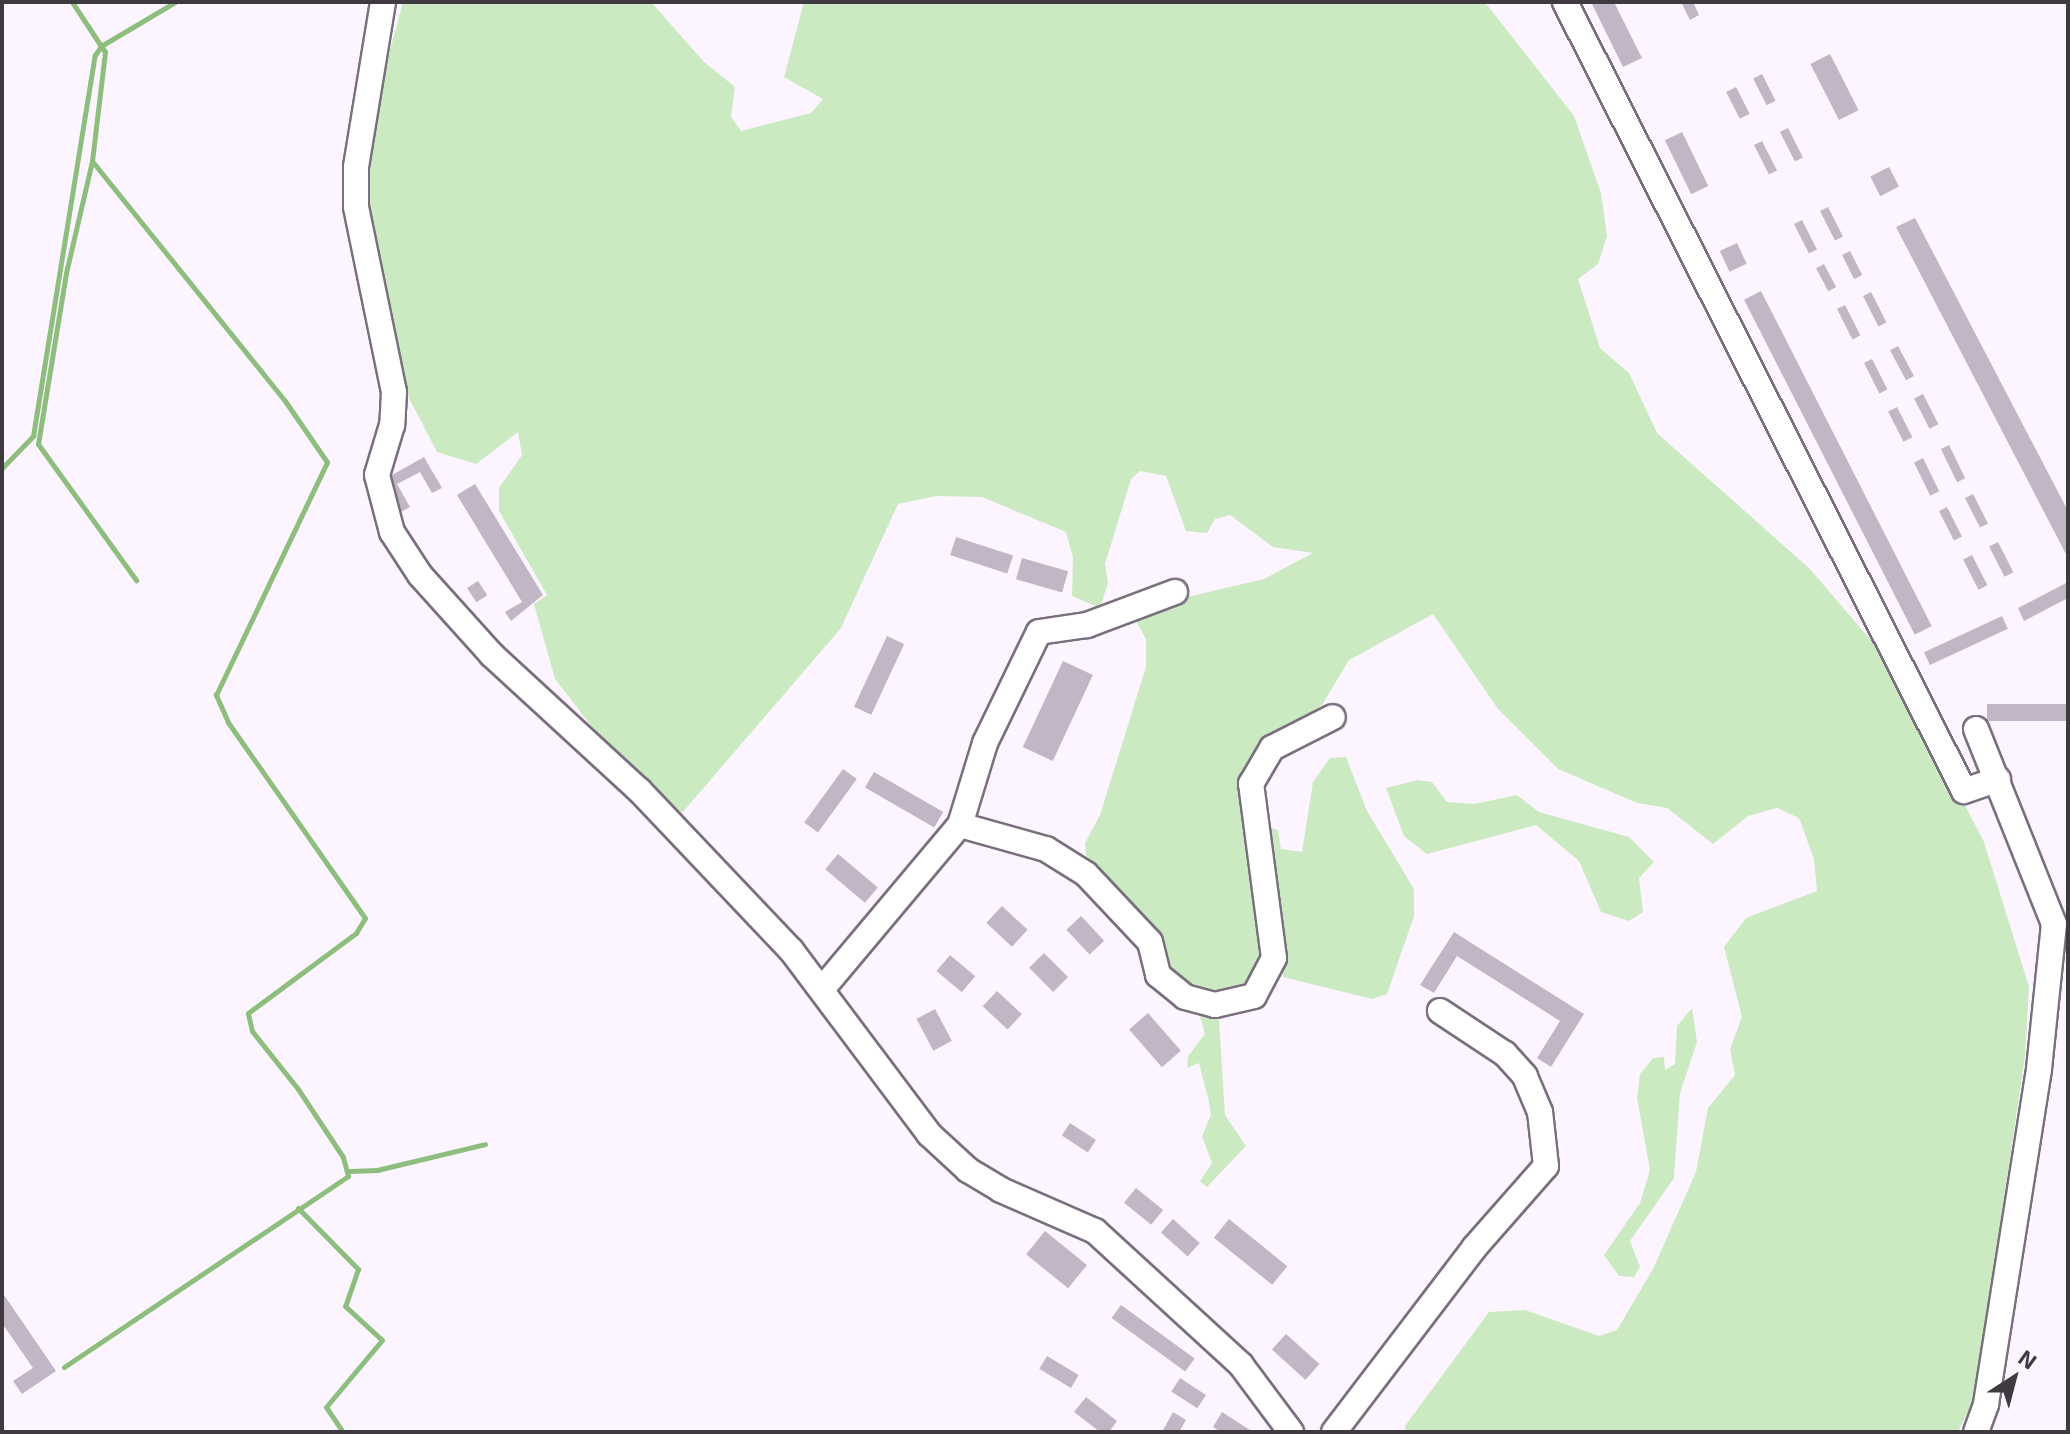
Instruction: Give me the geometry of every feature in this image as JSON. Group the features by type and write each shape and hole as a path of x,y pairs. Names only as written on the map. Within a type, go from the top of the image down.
{"street":[{"path":"383,2 356,167 356,207 394,392 392,425 377,475 392,532 420,575 492,655 639,790 823,988 883,1079 929,1134 968,1170 1001,1190 1095,1231 1241,1365 1291,1432"},
{"path":"1565,2 1964,791 1998,779"},
{"path":"823,988 960,825 985,743 1039,632 1087,625 1175,592"},
{"path":"960,825 1046,849 1086,874 1150,942 1165,984 1185,997 1215,1005 1235,1003 1262,986 1274,958 1251,784 1272,748 1333,717"},
{"path":"1976,729 2054,924 2037,1085 1986,1404 1976,1432"},
{"path":"1334,1432 1474,1248 1546,1166 1540,1112 1525,1076 1505,1054 1440,1011"}],"green space":[{"path":"403,2 651,2 704,62 735,87 731,117 741,131 811,113 823,99 784,77 804,2 1482,2 1488,6 1574,116 1601,193 1607,236 1598,264 1578,279 1600,348 1629,373 1657,433 1809,568 1893,666 1984,842 2029,987 2025,1056 1973,1400 1958,1432 1406,1432 1405,1426 1489,1312 1525,1310 1599,1336 1617,1330 1653,1269 1696,1172 1708,1108 1735,1075 1730,1049 1742,1017 1724,947 1746,918 1817,891 1814,859 1799,818 1777,808 1748,816 1713,844 1667,808 1637,803 1558,769 1498,709 1433,614 1349,660 1322,705 1256,753 1267,955 1251,984 1226,996 1177,985 1133,907 1086,855 1085,843 1100,815 1146,667 1146,639 1133,616 1153,605 1264,579 1313,553 1273,547 1230,515 1215,519 1207,533 1186,531 1166,476 1140,471 1131,479 1105,564 1108,583 1100,608 1072,596 1073,558 1066,532 982,497 936,496 898,504 841,628 682,813 620,763 555,679 534,604 547,595 499,511 499,488 522,455 518,432 476,464 437,452 409,398 388,327 366,196 385,69"},
{"path":"1346,757 1367,811 1414,889 1414,916 1387,994 1372,999 1283,977 1283,924 1264,825 1278,830 1281,849 1302,852 1313,782 1330,758"},
{"path":"1418,780 1432,782 1447,802 1474,804 1517,795 1539,812 1629,837 1654,862 1639,878 1643,912 1629,921 1601,912 1579,861 1536,825 1427,854 1404,836 1386,788"},
{"path":"1692,1008 1697,1042 1680,1093 1674,1178 1630,1241 1640,1267 1634,1277 1619,1276 1604,1255 1640,1203 1650,1170 1637,1098 1640,1074 1653,1058 1664,1057 1665,1070 1675,1064 1677,1026"},
{"path":"1199,1012 1219,1020 1225,1115 1246,1146 1207,1187 1200,1181 1212,1163 1202,1136 1211,1115 1209,1102 1199,1063 1187,1068 1188,1056 1205,1034"}],"building":[{"path":"1591,2 1614,2 1642,58 1623,67"},
{"path":"1681,2 1693,2 1699,15 1690,20"},
{"path":"1830,54 1859,110 1839,120 1810,64"},
{"path":"1762,74 1776,101 1767,105 1753,79"},
{"path":"1736,87 1750,114 1740,119 1726,92"},
{"path":"1788,128 1803,157 1795,161 1780,132"},
{"path":"1682,132 1708,186 1691,194 1665,140"},
{"path":"1762,141 1777,170 1769,174 1754,145"},
{"path":"1889,167 1899,187 1880,196 1870,177"},
{"path":"1828,207 1843,236 1835,240 1820,211"},
{"path":"1915,218 2068,511 2068,558 1896,227"},
{"path":"1802,220 1817,249 1809,253 1794,224"},
{"path":"1737,243 1747,264 1730,272 1720,251"},
{"path":"1850,251 1862,275 1854,279 1842,255"},
{"path":"1824,264 1836,287 1828,291 1816,268"},
{"path":"1761,291 1932,626 1915,635 1744,300"},
{"path":"1871,292 1886,322 1878,326 1863,296"},
{"path":"1845,305 1860,335 1852,339 1837,309"},
{"path":"1898,346 1914,376 1906,380 1890,350"},
{"path":"1872,359 1887,389 1879,393 1864,363"},
{"path":"1923,394 1938,424 1930,429 1914,399"},
{"path":"1897,407 1912,437 1904,442 1888,412"},
{"path":"1949,445 1965,478 1957,482 1941,449"},
{"path":"424,457 442,488 432,493 420,472 397,484 410,507 401,512 383,480"},
{"path":"1923,458 1939,491 1930,496 1914,462"},
{"path":"475,484 543,595 511,621 505,612 522,602 457,495"},
{"path":"1973,494 1988,523 1980,527 1965,498"},
{"path":"1947,507 1962,536 1954,540 1939,511"},
{"path":"956,537 1013,556 1007,574 950,555"},
{"path":"1998,542 2013,572 2005,577 1989,547"},
{"path":"1972,555 1987,585 1979,590 1963,560"},
{"path":"1022,558 1068,571 1062,592 1016,579"},
{"path":"478,581 487,595 476,602 467,588"},
{"path":"2068,582 2068,598 2024,621 2018,608"},
{"path":"2002,616 2008,629 1930,665 1924,652"},
{"path":"887,636 904,644 871,715 854,707"},
{"path":"1063,661 1093,675 1053,761 1023,747"},
{"path":"1987,704 2068,704 2068,721 1987,721"},
{"path":"843,769 857,779 818,832 804,822"},
{"path":"874,772 943,812 934,828 865,788"},
{"path":"838,854 878,887 865,903 825,869"},
{"path":"1002,906 1028,930 1012,947 986,923"},
{"path":"1081,916 1104,941 1090,955 1066,930"},
{"path":"1454,932 1584,1014 1551,1067 1537,1058 1560,1021 1457,956 1434,993 1420,985"},
{"path":"1044,953 1068,977 1053,992 1029,968"},
{"path":"950,955 975,976 962,992 937,971"},
{"path":"997,991 1022,1014 1008,1030 983,1006"},
{"path":"935,1009 952,1041 933,1051 916,1019"},
{"path":"1148,1013 1181,1051 1162,1067 1129,1029"},
{"path":"1070,1123 1096,1140 1088,1152 1062,1136"},
{"path":"1136,1188 1163,1210 1151,1225 1124,1203"},
{"path":"1173,1219 1200,1243 1188,1256 1161,1232"},
{"path":"1229,1219 1287,1266 1272,1285 1214,1238"},
{"path":"1045,1231 1087,1265 1068,1288 1026,1254"},
{"path":"4,1295 56,1371 22,1394 13,1381 33,1368 2,1323"},
{"path":"1121,1305 1195,1358 1185,1371 1112,1318"},
{"path":"1286,1334 1319,1364 1305,1380 1272,1350"},
{"path":"1047,1356 1079,1375 1071,1388 1039,1369"},
{"path":"1180,1378 1206,1395 1197,1408 1171,1391"},
{"path":"1086,1397 1117,1421 1109,1432 1100,1432 1074,1412"},
{"path":"1173,1412 1186,1420 1179,1432 1162,1432"},
{"path":"1222,1412 1253,1432 1221,1432 1213,1427"}],"waterway":[{"path":"64,1367 348,1176 343,1157 298,1089 252,1031 248,1013 356,933 365,918 228,722 216,695 327,462 285,401 92,161 105,52 72,2"},
{"path":"2,468 33,436 95,55 101,46 175,2"},
{"path":"92,161 66,273 38,444 136,580"},
{"path":"350,1171 377,1170 485,1144"},
{"path":"298,1208 358,1269 345,1306 382,1340 326,1407 343,1432"}]}
